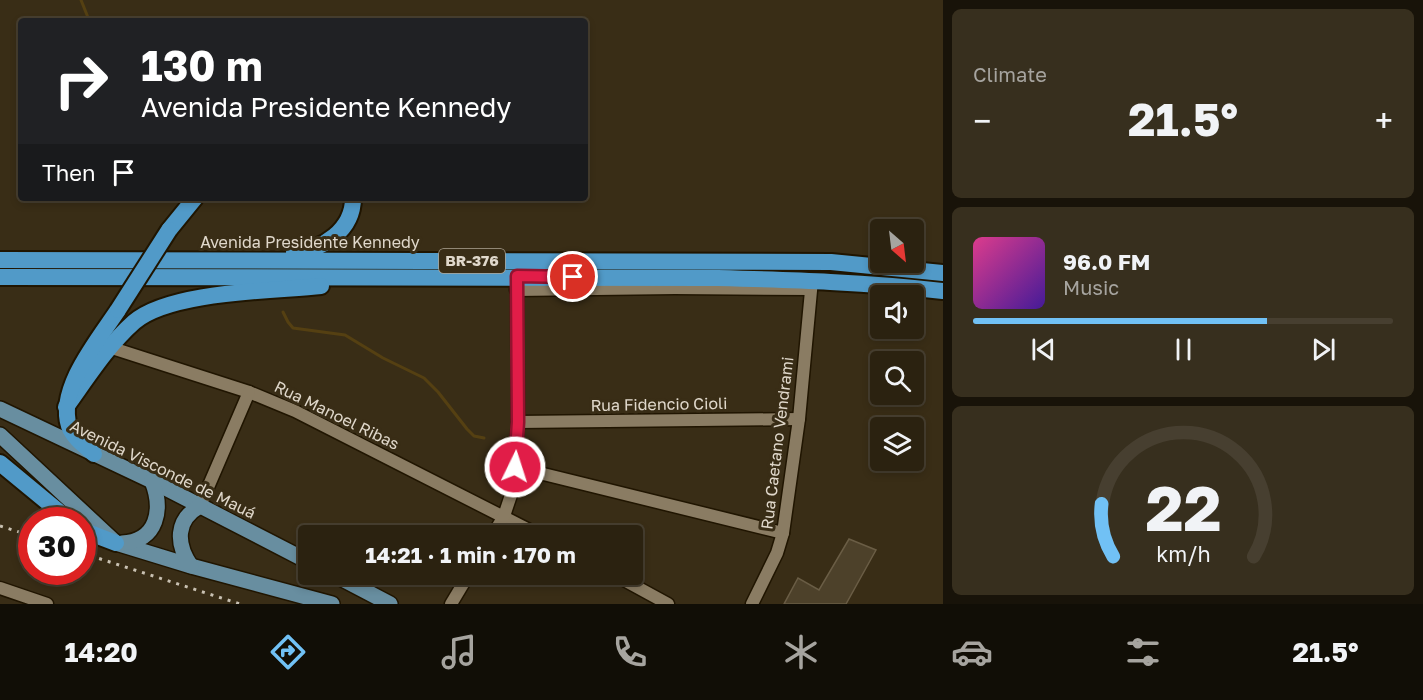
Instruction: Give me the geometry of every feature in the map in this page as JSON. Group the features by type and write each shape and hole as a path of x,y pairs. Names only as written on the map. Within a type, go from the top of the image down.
{"highway":[{"path":"94,454 73,434 69,427 66,407 69,391 91,351 169,230 193,201"},
{"path":"212,260 308,251 324,244 342,229 353,211 352,201"},
{"name":"Avenida Presidente Kennedy","path":"0,260 831,262 943,273"},
{"name":"Avenida Presidente Kennedy","path":"0,277 464,277 517,283 811,285 943,291"},
{"path":"66,407 109,347 136,320 166,304 200,297 367,282 464,277"},
{"path":"0,463 53,507"},
{"path":"96,535 116,543"}],"main road":[{"name":"Avenida Visconde de Mauá","path":"0,409 152,481 298,556"},
{"path":"0,435 116,543 332,604"},
{"path":"116,543 136,542 149,531 157,515 158,497 152,481"},
{"path":"191,566 182,550 181,531 191,511 200,506"},
{"path":"354,585 390,604"}],"street":[{"path":"499,525 511,495 515,467 518,422 517,283"},
{"name":"Rua Caetano Vendrami","path":"752,604 777,553 783,533 799,419 811,285"},
{"name":"Rua Manoel Ribas","path":"109,347 249,392 295,411 521,525"},
{"path":"200,506 249,392"},
{"name":"Rua Fidencio Cioli","path":"518,422 799,419"},
{"path":"515,467 783,533"},
{"path":"451,604 462,585"},
{"path":"633,585 668,604"},
{"path":"0,588 47,604"}],"building":[{"path":"849,539 876,550 846,604 784,604 798,578 819,590"}],"waterway":[{"path":"81,0 88,18"},
{"path":"283,312 293,328 345,335 383,358 424,378 467,429 474,436 484,438"}],"railway":[{"path":"0,526 18,532"},
{"path":"96,558 240,604"}],"route":[{"path":"515,467 518,422 517,276 573,277"}]}
